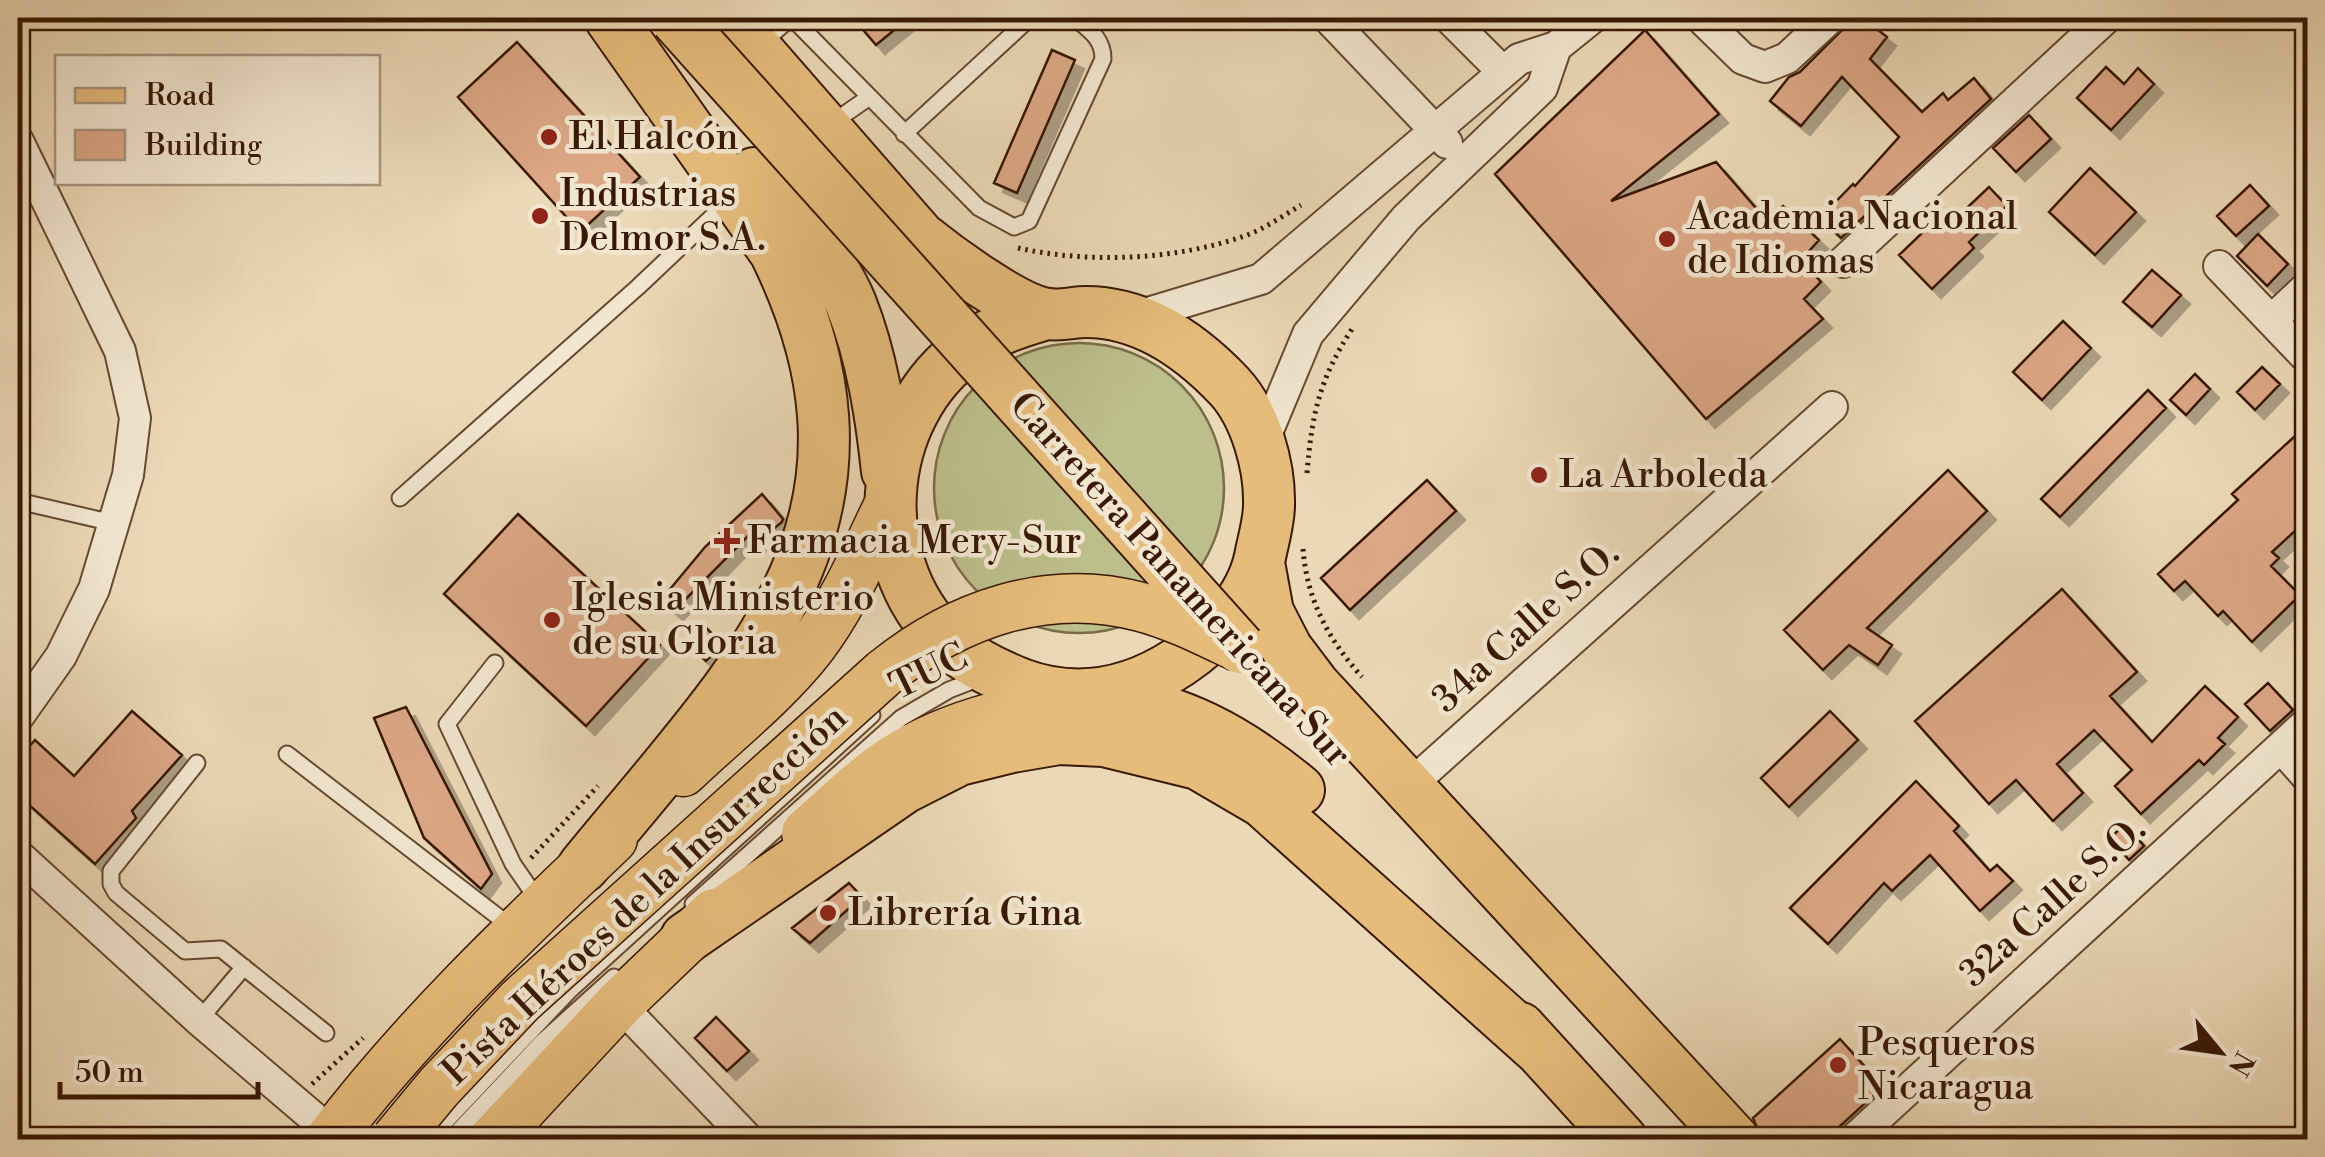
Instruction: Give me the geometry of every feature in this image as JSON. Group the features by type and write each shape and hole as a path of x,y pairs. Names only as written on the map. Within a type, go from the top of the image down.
{"highway":[{"path":"583,867 715,705 760,642 789,592 821,494 825,423 806,322 744,184 612,18"},
{"name":"Carretera Panamericana Sur","path":"675,18 1688,1140"},
{"path":"742,33 920,237 964,271 1046,314"},
{"path":"744,184 802,228 851,303 874,379 896,557 918,605 952,646 1000,676 1040,691 1094,695 1158,675 1201,647 1236,609 1259,563 1269,505 1261,447 1233,390 1188,346 1131,318 1089,312 1046,314 1006,326 970,347 938,375 914,409 897,447 889,497"},
{"name":"Carretera Panamericana Sur","path":"1259,563 1268,612 1287,648 1315,686 1734,1140"},
{"name":"Carretera Panamericana Sur","path":"1094,695 1179,715 1256,754 1315,803 1622,1140"},
{"path":"684,926 904,788 959,760 1012,746 1059,740 1104,741 1198,764 1264,802 1542,1052"}],"main road":[{"name":"Pista Héroes de la Insurrección","path":"331,1137 526,903 583,867 790,671 848,591 889,497"},
{"name":"Pista Héroes de la Insurrección","path":"395,1140 439,1087 535,988 884,673 932,638 971,618 1008,606 1075,598 1144,608 1240,648"},
{"name":"Pista Héroes de la Insurrección","path":"493,1140 623,985 684,926 883,766 936,736 986,717 1094,695"}],"street":[{"path":"1328,18 1465,164"},
{"path":"1449,18 1503,72"},
{"path":"1702,18 1743,59 1765,66 1787,58 1830,18"},
{"path":"1843,262 2106,18"},
{"path":"1131,318 1261,279 1503,72 1567,29"},
{"path":"1261,447 1308,334 1406,218 1542,88 1567,29"},
{"path":"18,141 120,351 136,418 128,475 94,588 62,656 18,717"},
{"path":"2219,266 2308,359"},
{"path":"2273,319 2308,286"},
{"name":"34a Calle S.O.","path":"1408,786 1832,408"},
{"name":"32a Calle S.O.","path":"1853,1140 2308,722"},
{"path":"2281,747 2308,778"},
{"path":"18,856 331,1137"},
{"path":"623,985 750,1140"}],"lane":[{"path":"904,134 1030,18"},
{"path":"742,33 796,22 980,208 1014,227 1029,220 1103,59 1103,46 1075,18"},
{"path":"825,128 868,98"},
{"path":"400,498 720,212 744,184"},
{"path":"18,501 113,523"},
{"name":"TUC","path":"902,684 921,656 925,637 918,605"},
{"path":"495,663 447,724 526,903"},
{"name":"TUC","path":"684,926 901,718 950,690 984,676 1000,676"},
{"name":"TUC","path":"428,1140 568,991 890,696"},
{"path":"287,754 526,903"},
{"path":"197,763 111,870 111,884 116,893 185,951 220,949 326,1033"},
{"path":"199,1020 244,968"},
{"path":"450,1140 542,1042 623,985"}],"path":[{"path":"1004,244 1040,253 1077,256 1163,254 1250,234 1313,198"},
{"path":"1307,478 1315,406 1330,363 1354,325"},
{"path":"1302,536 1304,572 1313,604 1346,659 1368,684"},
{"path":"526,903 603,780"},
{"path":"294,1101 366,1035"}],"green space":[{"path":"1079,343 1134,354 1181,386 1213,433 1224,488 1213,543 1181,590 1134,622 1079,633 1024,622 977,590 945,543 934,488 945,433 977,386 1024,354"}],"building":[{"path":"853,18 909,18 876,45"},
{"path":"1854,18 1863,18 1887,37 1870,59 1922,112 1943,93 1948,100 1974,78 1991,99 1841,238 1820,218 1899,137 1842,77 1801,126 1770,101 1789,77 1800,72"},
{"name":"Academia Nacional de Idiomas","path":"1645,30 1719,114 1611,201 1716,162 1768,222 1783,206 1819,240 1801,260 1821,282 1804,299 1823,319 1706,419 1495,174"},
{"name":"El Halcón","path":"517,42 640,177 580,232 458,97"},
{"path":"1052,50 1075,60 1017,193 994,183"},
{"path":"2106,67 2124,84 2138,68 2154,84 2111,130 2077,98"},
{"path":"2029,115 2051,139 2016,172 1993,148"},
{"path":"2090,168 2136,212 2095,255 2049,212"},
{"path":"2250,185 2269,206 2236,236 2217,216"},
{"path":"1989,187 2007,206 1969,242 1974,248 1932,289 1899,255 1942,214 1951,223"},
{"path":"2258,234 2288,264 2267,286 2237,256"},
{"path":"2152,270 2181,295 2152,327 2123,302"},
{"path":"2063,321 2091,348 2042,400 2013,372"},
{"path":"2262,367 2280,384 2255,410 2237,392"},
{"path":"2195,374 2210,389 2186,415 2170,400"},
{"path":"2148,390 2166,408 2060,517 2041,499"},
{"path":"2308,424 2308,519 2272,552 2279,558 2271,566 2300,595 2252,642 2223,611 2218,616 2185,581 2174,591 2158,574 2238,500 2232,494"},
{"path":"1948,470 1987,511 1867,628 1892,645 1878,665 1849,645 1823,670 1784,630"},
{"path":"1427,480 1456,511 1350,610 1321,578"},
{"path":"762,494 782,522 756,543 749,535 674,611 661,600 705,547"},
{"name":"Iglesia Ministerio de su Gloria","path":"518,514 660,645 586,726 444,594"},
{"path":"2062,589 2137,672 2110,696 2152,742 2205,686 2238,717 2218,738 2225,744 2204,765 2199,760 2141,814 2115,786 2132,770 2094,730 2057,764 2083,793 2053,821 2016,780 1989,804 1915,721"},
{"path":"703,625 723,644 706,661 687,643"},
{"path":"2268,683 2293,710 2270,731 2245,704"},
{"path":"406,707 492,874 481,889 424,838 374,718"},
{"path":"132,711 182,755 132,811 136,818 95,864 18,795 18,759 35,740 74,776"},
{"path":"1830,711 1858,740 1789,807 1761,778"},
{"path":"1916,781 1959,826 1954,831 1990,871 1997,865 2013,881 1980,911 1930,855 1892,891 1884,883 1828,944 1790,908"},
{"path":"2125,824 2144,846 2129,860 2110,838"},
{"name":"Librería Gina","path":"849,883 862,897 810,943 792,928"},
{"path":"716,1017 749,1051 727,1071 695,1038"},
{"name":"Pesqueros Nicaragua","path":"1840,1039 1883,1087 1840,1126 1834,1140 1762,1140 1753,1118"}],"place":[{"name":"El Halcón","path":"549,137"},
{"name":"Industrias Delmor S.A.","path":"540,216"},
{"name":"Academia Nacional de Idiomas","path":"1667,239"},
{"name":"La Arboleda","path":"1539,475"},
{"name":"Farmacia Mery-Sur","path":"727,541"},
{"name":"Iglesia Ministerio de su Gloria","path":"552,620"},
{"name":"Librería Gina","path":"828,913"},
{"name":"Pesqueros Nicaragua","path":"1838,1065"}]}
